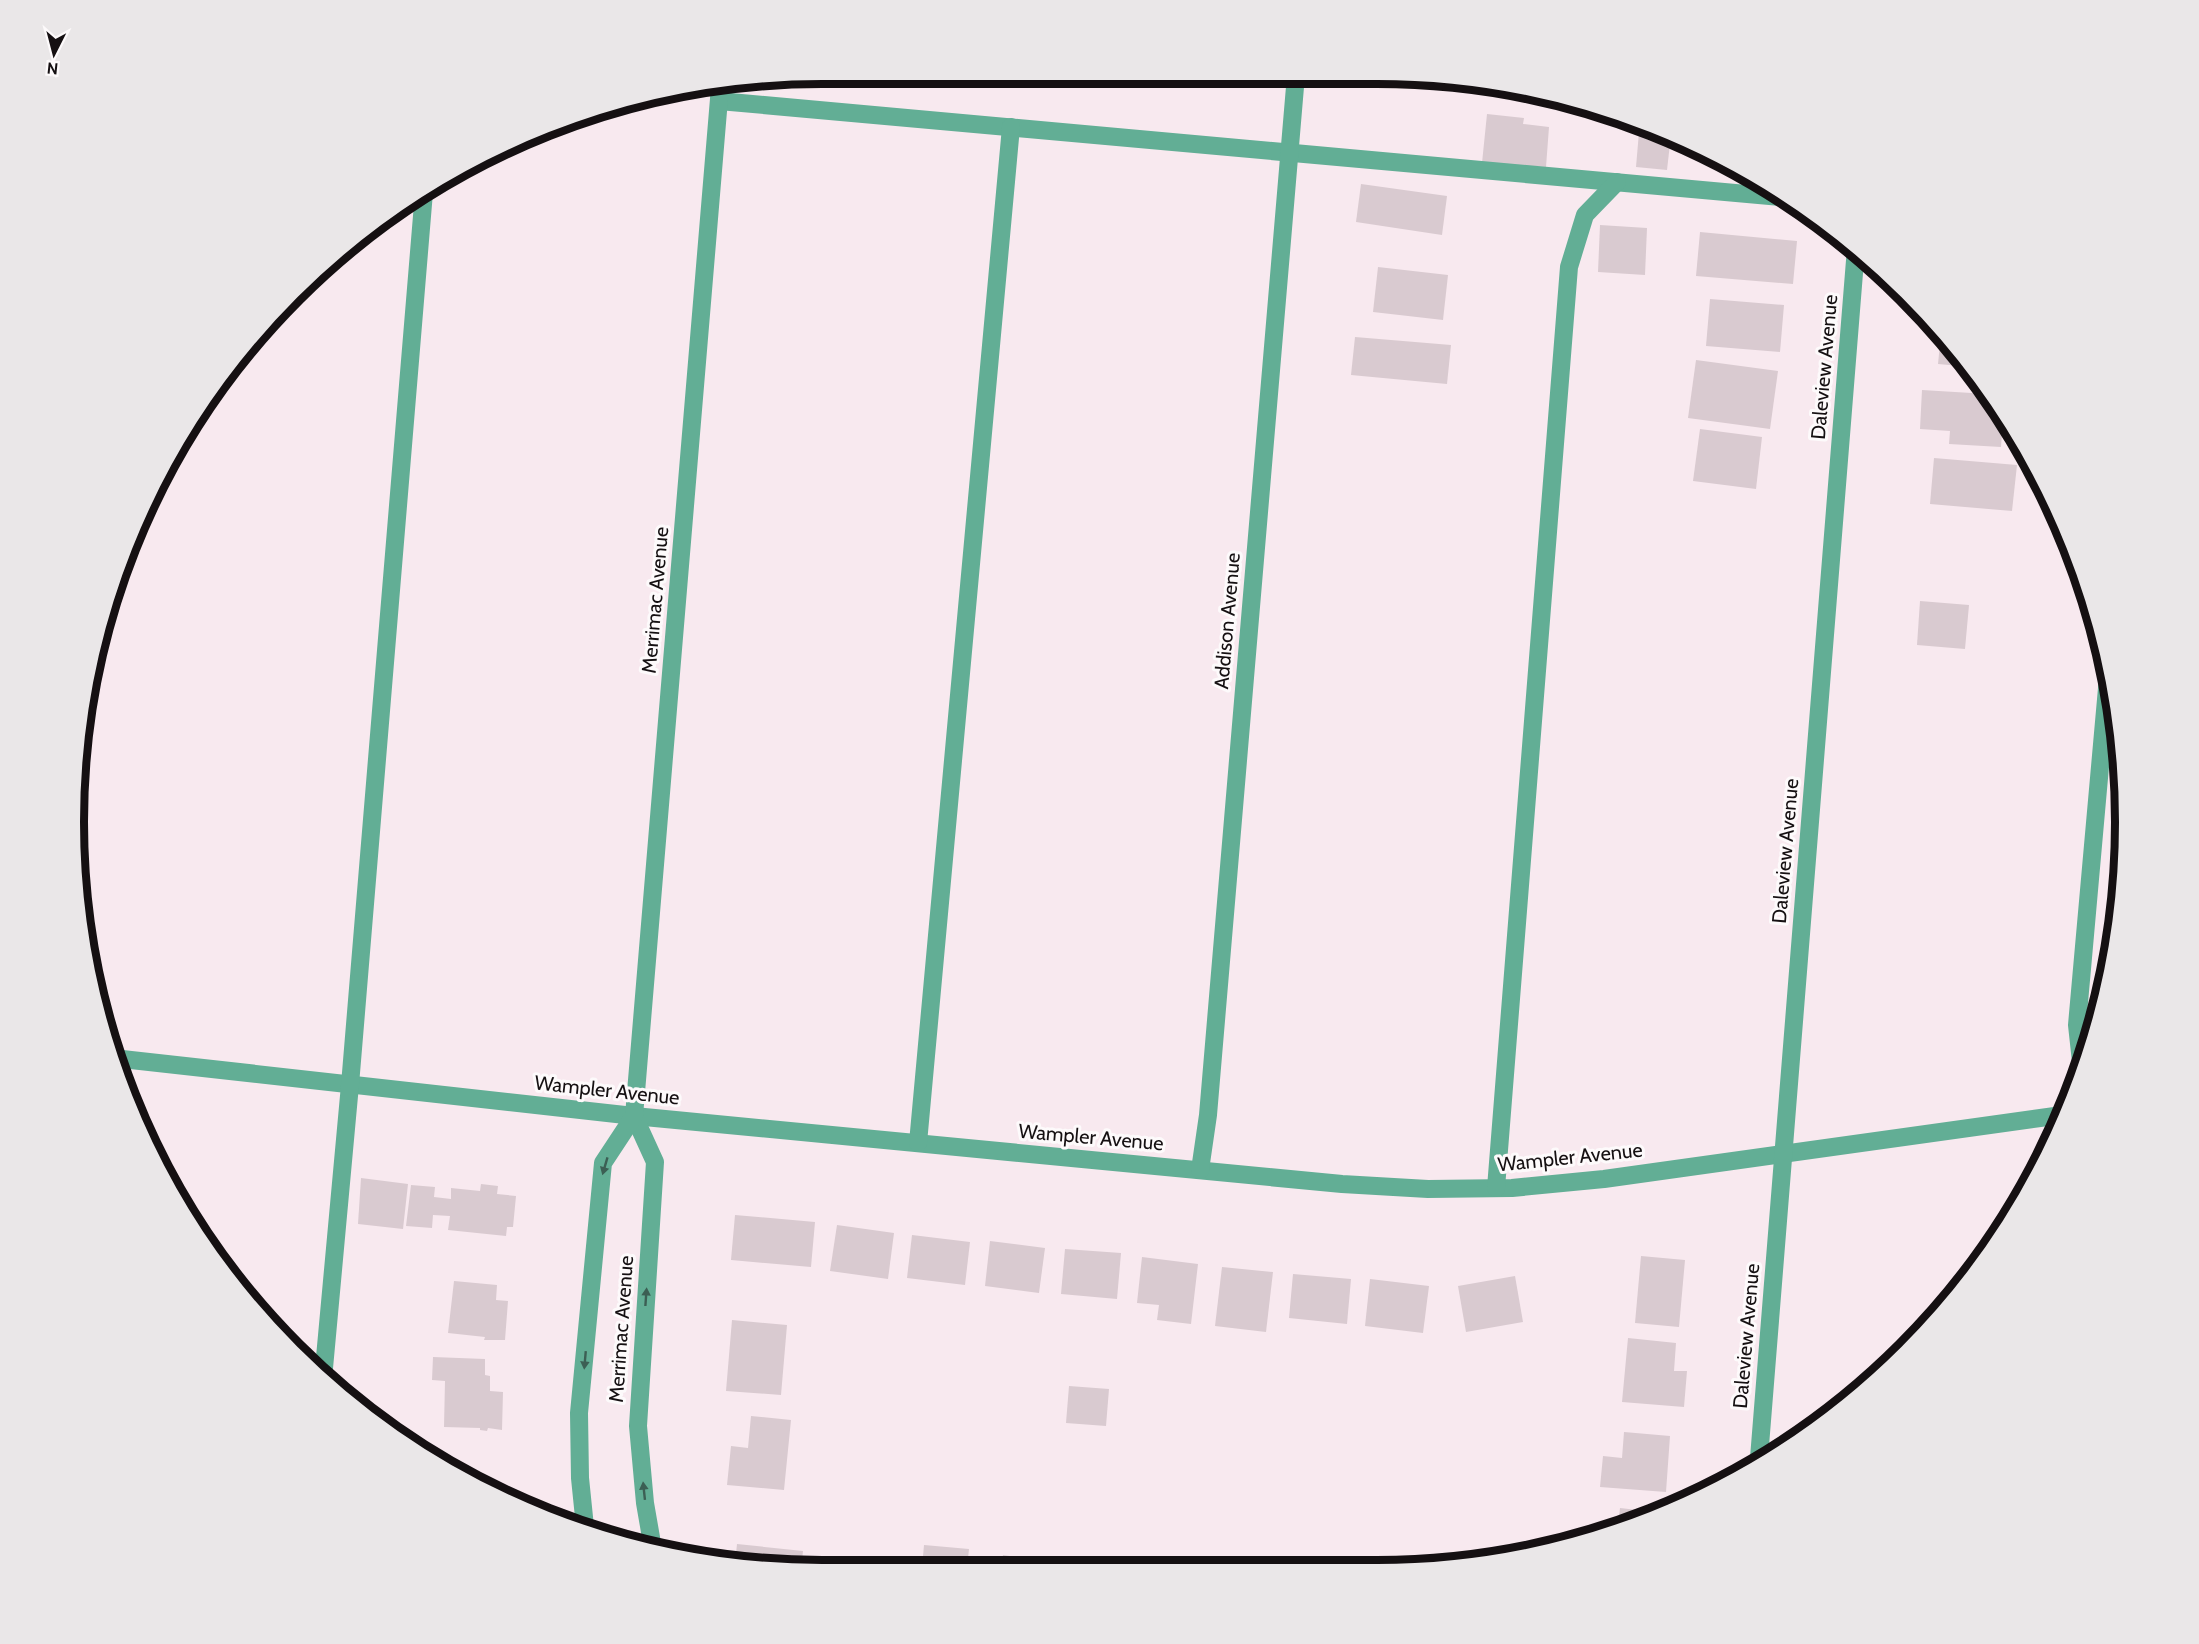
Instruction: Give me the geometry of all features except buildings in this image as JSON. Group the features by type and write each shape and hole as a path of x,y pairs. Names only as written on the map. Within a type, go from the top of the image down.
{"street":[{"name":"Addison Avenue","path":"1200,1170 1208,1115 1295,84"},
{"path":"720,94 1011,127 1767,196"},
{"name":"Merrimac Avenue","path":"584,1521 580,1478 579,1413 603,1163 634,1116 720,94"},
{"path":"918,1143 1011,127"},
{"path":"1496,1188 1569,267 1585,215 1617,182"},
{"path":"324,1367 350,1084 423,201"},
{"name":"Daleview Avenue","path":"1759,1453 1855,260"},
{"path":"2079,1048 2077,1025 2106,705"},
{"name":"Wampler Avenue","path":"123,1059 634,1116 1342,1184 1428,1189 1496,1188 1604,1179 2054,1115"},
{"name":"Merrimac Avenue","path":"634,1116 655,1162 638,1426 645,1503 651,1540"}]}
